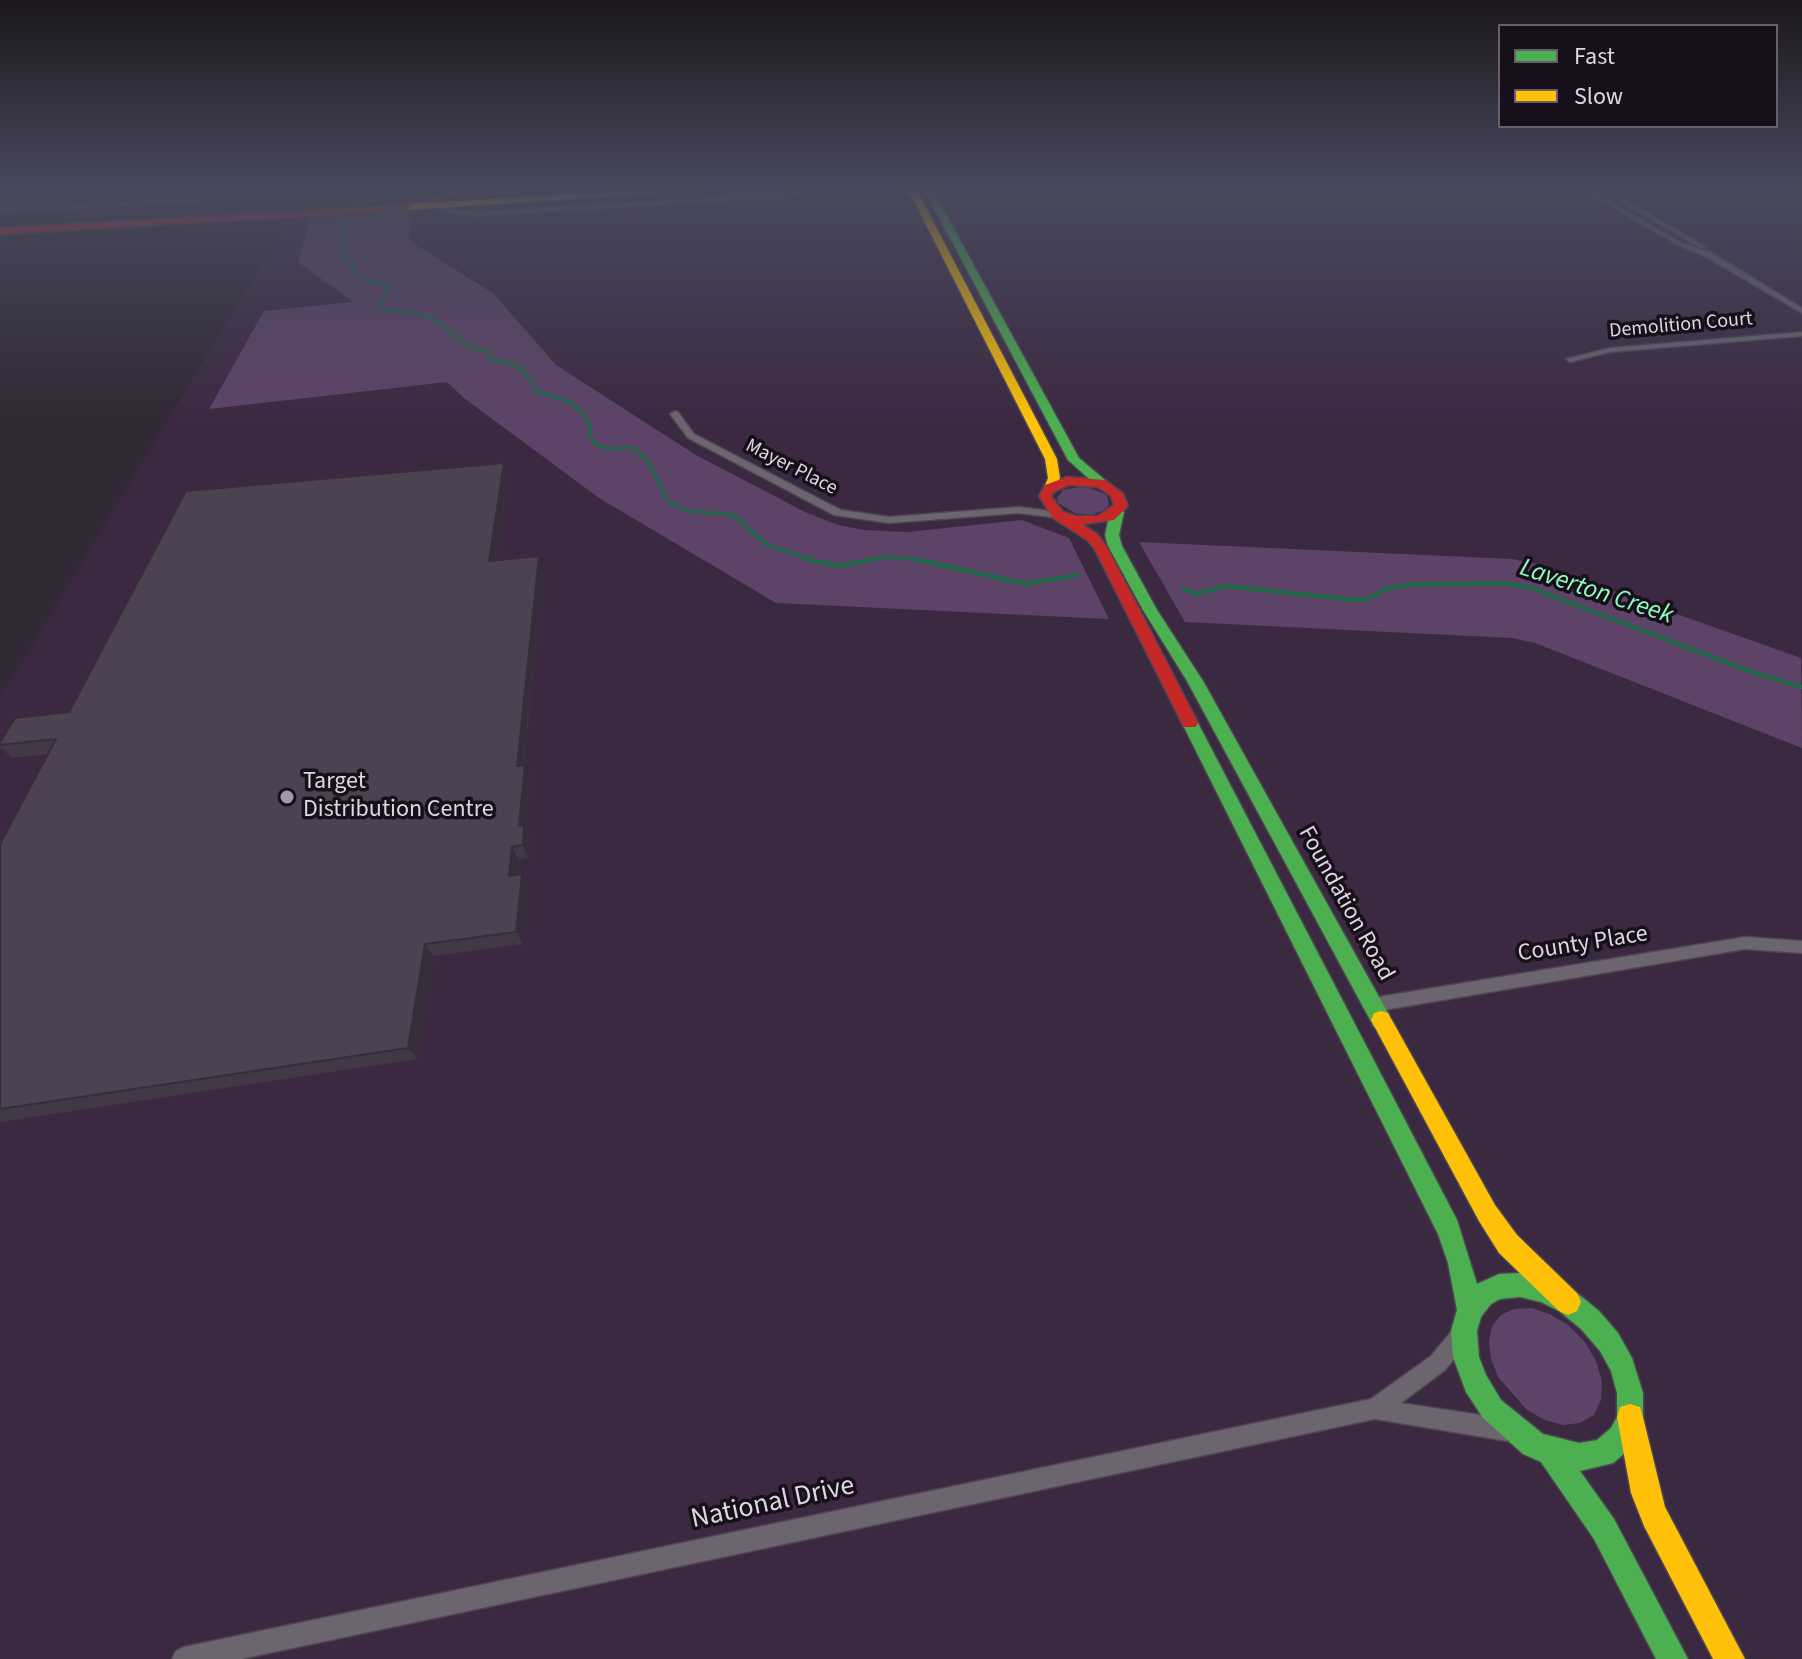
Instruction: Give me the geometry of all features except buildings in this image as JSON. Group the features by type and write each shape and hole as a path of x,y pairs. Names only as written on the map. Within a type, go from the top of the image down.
{"street":[{"path":"951,264 1051,459 1054,478 1046,503 1092,537 1107,560 1448,1229 1460,1263 1470,1310"},
{"path":"969,264 1074,460 1121,500 1117,512 1109,517 1088,521 1061,516"},
{"path":"1724,264 1801,311"},
{"name":"Demolition Court","path":"1570,359 1610,350 1800,334"},
{"name":"Mayer Place","path":"675,414 691,436 838,513 861,518 907,520 1002,511 1061,516"},
{"path":"1049,489 1067,481 1101,483"},
{"name":"Mayer Place","path":"1002,511 1036,500 1049,489"},
{"name":"Foundation Road","path":"1117,512 1112,535 1115,546 1150,610 1195,681 1493,1223 1508,1244 1568,1302"},
{"name":"County Place","path":"1372,1005 1745,943 1802,947"},
{"path":"1630,1417 1621,1438 1603,1453 1579,1457 1551,1452 1515,1432 1492,1409 1475,1383 1466,1357 1464,1331 1470,1310 1482,1295 1499,1287 1544,1290 1568,1302 1590,1320 1609,1342 1623,1367 1630,1393 1630,1417 1645,1493 1654,1516 1730,1659"},
{"name":"National Drive","path":"1375,1409 1438,1363 1464,1331"},
{"name":"National Drive","path":"184,1659 1375,1409 1515,1432"},
{"path":"1551,1452 1604,1529 1673,1659"}],"shaded area":[{"path":"262,264 1802,264 1802,1659 0,1659 0,698"},
{"path":"301,264 447,264 493,293 556,365 696,455 805,512 838,525 907,532 1022,520 1069,538 1109,619 776,603 599,498 464,398 447,382 209,409 264,311 353,302"},
{"path":"1085,486 1107,495 1109,505 1106,509 1092,515 1075,513 1058,503 1057,498 1063,490"},
{"path":"1139,542 1512,559 1533,563 1801,658 1802,748 1535,643 1512,638 1185,622"},
{"path":"1531,1308 1550,1314 1568,1325 1585,1342 1596,1361 1602,1381 1601,1400 1594,1415 1580,1423 1563,1425 1527,1410 1498,1377 1491,1359 1489,1341 1492,1326 1501,1315 1514,1309"}],"waterway":[{"name":"Laverton Creek","path":"355,264 351,270 367,280 390,286 380,305 386,310 423,315 435,320 471,347 486,351 492,360 517,365 533,381 535,391 571,402 582,412 590,425 590,435 595,445 612,449 631,447 646,458 668,501 686,511 732,514 768,545 816,561"},
{"name":"Laverton Creek","path":"865,561 886,557 918,560"},
{"name":"Laverton Creek","path":"806,559 839,566 875,559"},
{"name":"Laverton Creek","path":"918,560 931,561"},
{"name":"Laverton Creek","path":"918,560 1026,584 1078,575"},
{"name":"Laverton Creek","path":"1183,588 1195,594 1225,586 1356,600 1369,599 1386,589 1405,585 1503,583 1531,588 1752,672 1802,687"}],"traffic: fast":[{"path":"969,264 1074,460 1101,483"},
{"path":"1117,512 1112,535 1115,546 1150,610 1195,681 1381,1020"},
{"path":"1190,723 1448,1229 1460,1263 1470,1310"},
{"path":"1520,1285 1544,1290 1568,1302 1590,1320 1609,1342 1623,1367 1630,1393 1630,1417 1621,1438 1603,1453 1579,1457 1551,1452 1533,1444 1492,1409 1475,1383 1466,1357 1464,1331 1470,1310 1482,1295 1499,1287 1520,1285"},
{"path":"1551,1452 1604,1529 1673,1659"}],"traffic: slow":[{"path":"951,264 1051,459 1054,478 1050,488"},
{"path":"1381,1020 1487,1213 1508,1244 1568,1302"},
{"path":"1630,1417 1645,1493 1654,1516 1730,1659"}],"traffic: jam":[{"path":"1067,481 1101,483 1117,494 1121,506 1109,517 1099,520 1076,520 1058,515 1045,496 1050,488 1067,481"},
{"path":"1064,517 1092,537 1100,547 1190,723"}],"place":[{"name":"Target Distribution Centre","path":"287,797"}]}
